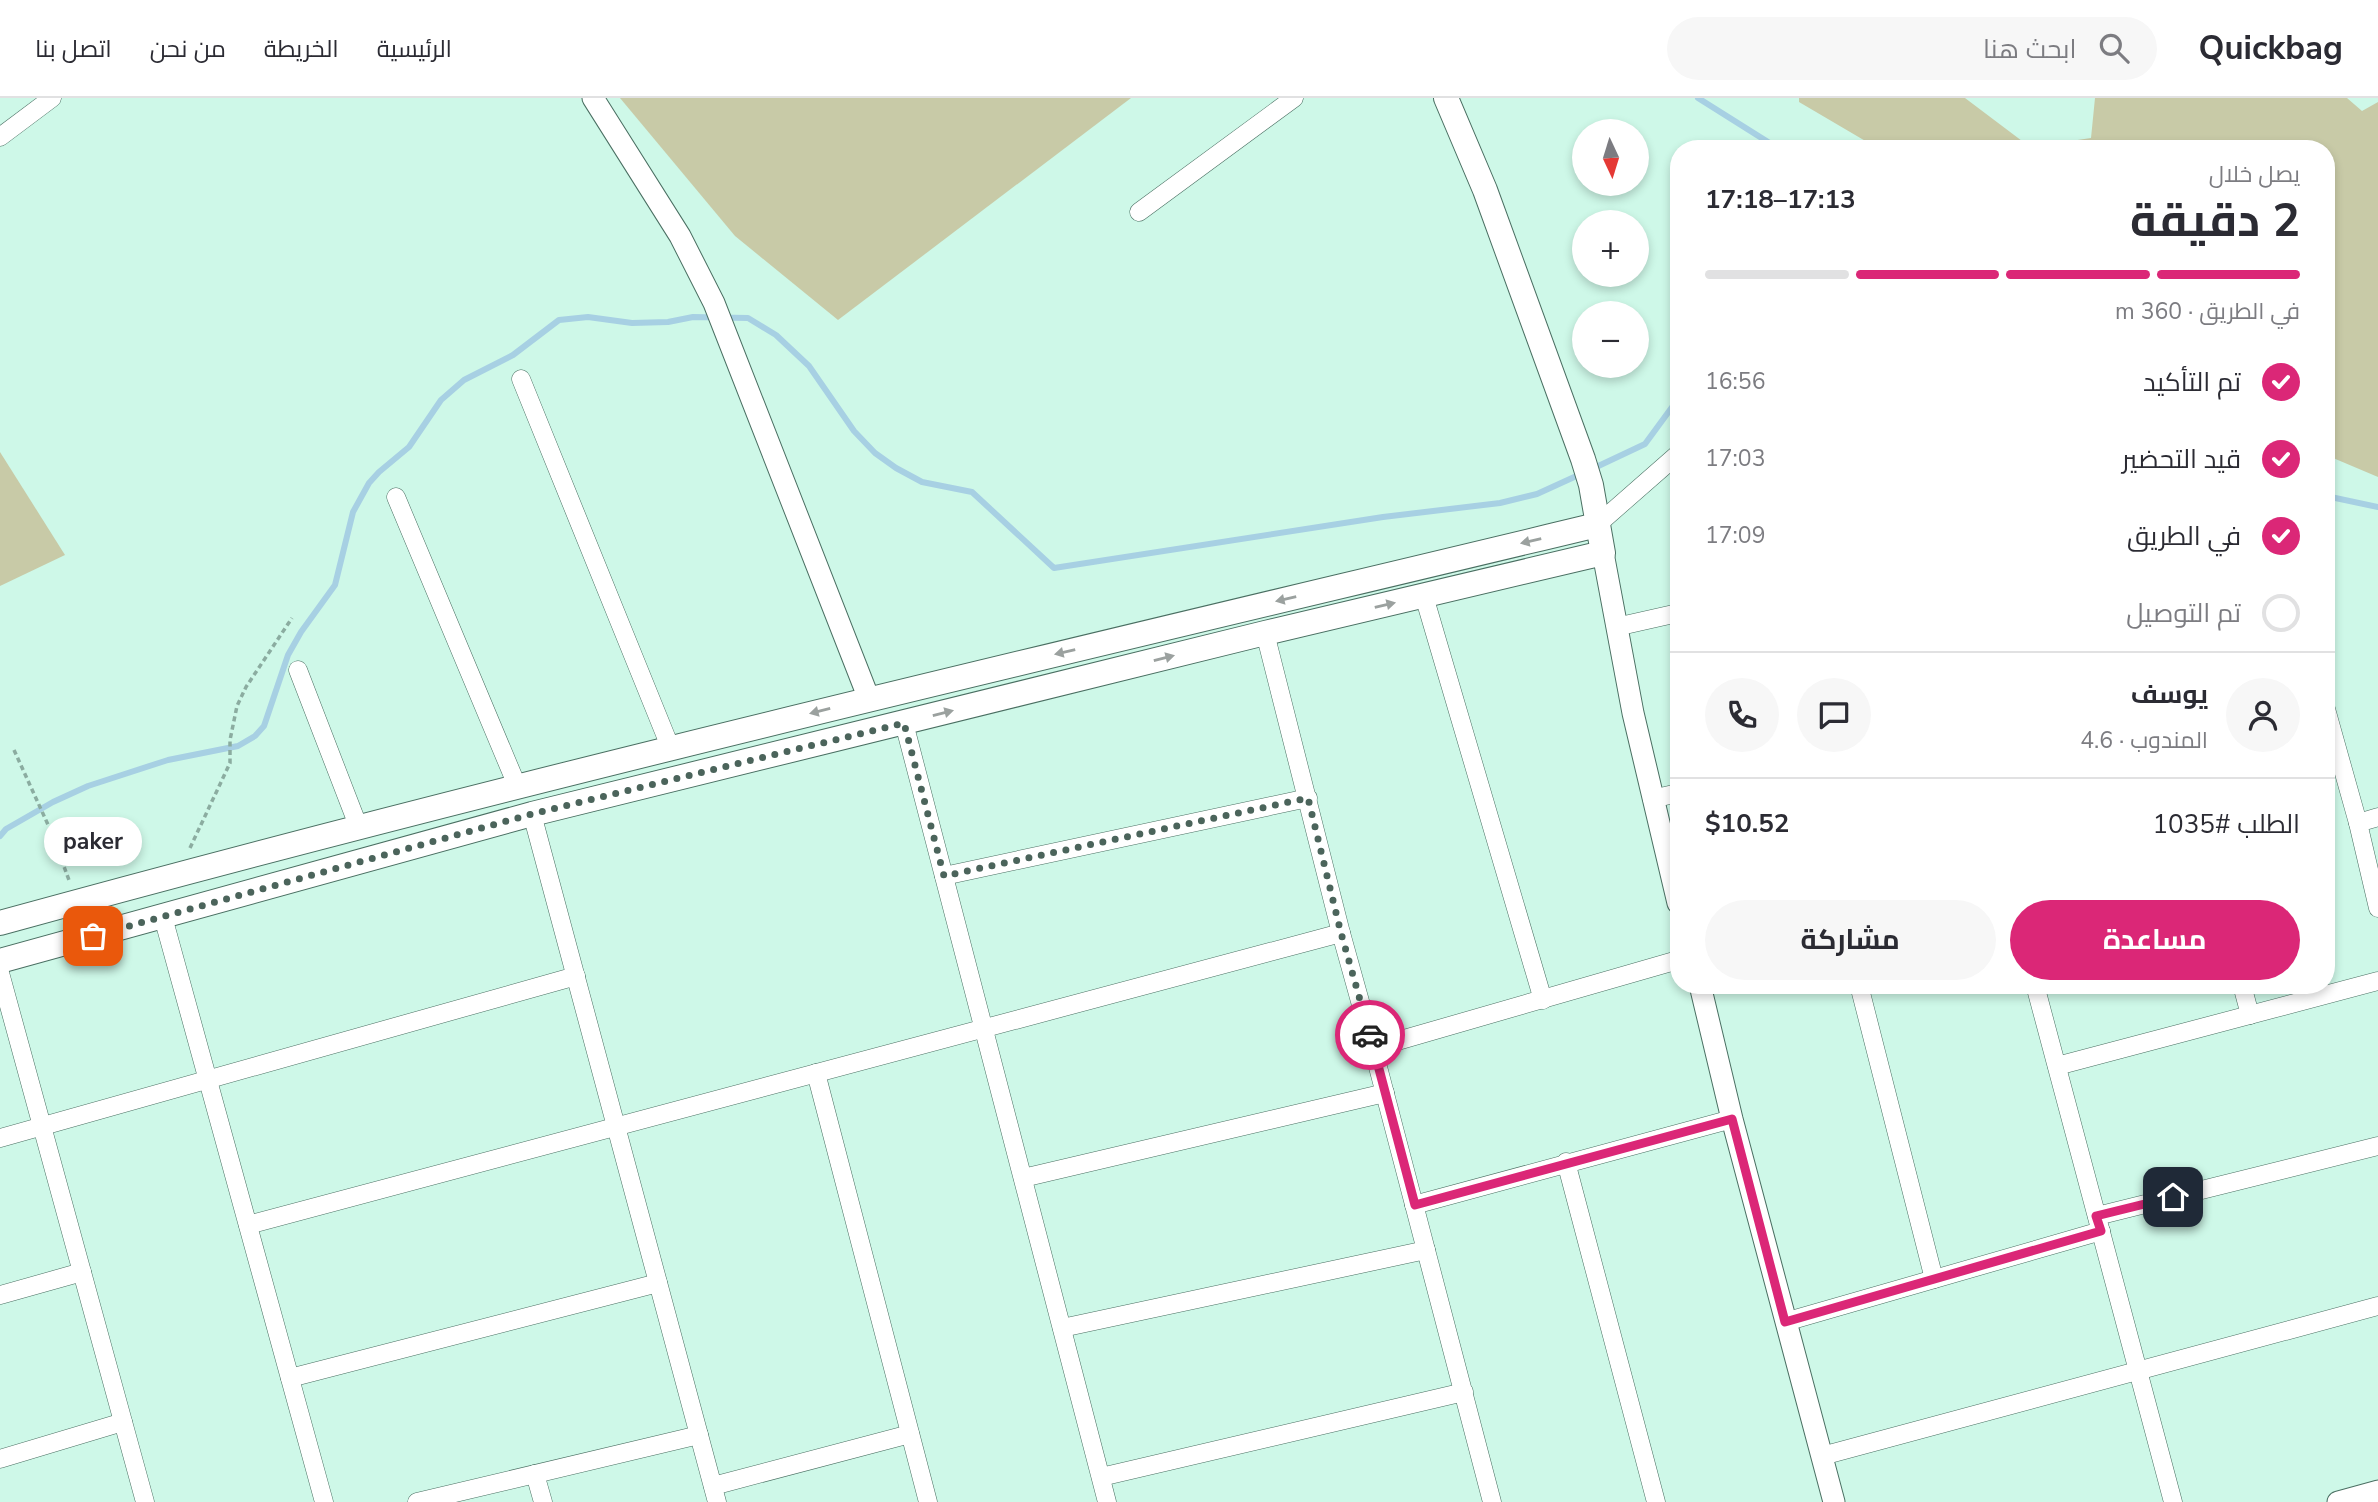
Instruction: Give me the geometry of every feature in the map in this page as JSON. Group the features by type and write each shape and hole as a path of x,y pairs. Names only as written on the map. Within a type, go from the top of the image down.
{"main road":[{"path":"0,961 532,814 1265,633 1603,553 1591,485 1583,459 1485,190 1446,98"},
{"path":"0,923 408,815 869,699 1597,525"},
{"path":"1442,562 1449,590"},
{"path":"408,815 417,846"}],"street":[{"path":"0,137 52,98"},
{"path":"593,98 680,236 714,303 869,699"},
{"path":"1139,212 1294,98"},
{"path":"521,379 671,749"},
{"path":"1597,525 1670,460"},
{"path":"396,497 518,788"},
{"path":"1603,553 1652,799 1670,871"},
{"path":"1424,596 1543,1000"},
{"path":"1616,627 1670,615"},
{"path":"1265,633 1341,933 1492,1502"},
{"path":"298,670 359,828"},
{"path":"904,723 1107,1502"},
{"path":"2335,741 2378,908"},
{"path":"1652,799 1670,795"},
{"path":"944,876 1308,798"},
{"path":"532,814 715,1494 910,1434"},
{"path":"2358,822 2378,817"},
{"path":"163,917 324,1502"},
{"path":"248,1225 1341,933"},
{"path":"1373,1048 1670,962"},
{"path":"0,973 145,1502"},
{"path":"0,1138 576,976"},
{"path":"2335,992 2378,981"},
{"path":"1702,994 1732,1119 1834,1502"},
{"path":"1861,994 1934,1279"},
{"path":"2037,994 2173,1502"},
{"path":"2244,994 2250,1015"},
{"path":"2057,1066 2329,994"},
{"path":"816,1073 928,1502"},
{"path":"1023,1178 1385,1093"},
{"path":"1415,1205 1732,1119"},
{"path":"1785,1322 1934,1279 2099,1224 2378,1146"},
{"path":"1566,1162 1656,1502"},
{"path":"1062,1328 1426,1250"},
{"path":"0,1295 82,1272"},
{"path":"290,1378 658,1283"},
{"path":"1822,1456 2378,1306"},
{"path":"1101,1477 1464,1392"},
{"path":"0,1459 123,1422"},
{"path":"417,1502 699,1436"},
{"path":"535,1474 543,1502"},
{"path":"2338,1502 2378,1492"}],"path":[{"path":"179,876 230,762 230,740 237,706 292,618"},
{"path":"14,750 50,830 77,902"}],"green space":[{"path":"620,98 1131,98 838,320 735,236"},
{"path":"1799,98 1965,98 2021,140 1864,140 1799,102"},
{"path":"2095,98 2347,98 2362,111 2378,102 2378,477 2335,459 2335,140 2077,140 2091,138"},
{"path":"0,452 65,555 0,586"}],"waterway":[{"path":"1698,98 1765,140"},
{"path":"0,836 6,829 53,802 88,786 168,760 238,746 255,736 264,726 288,655 335,585 353,512 369,483 409,447 441,400 464,380 513,355 559,320 588,317 632,323 668,322 693,317 748,318 776,335 809,366 854,431 875,453 922,482 972,492 1054,568 1383,517 1500,503 1537,494 1583,473"},
{"path":"1592,469 1645,444 1670,410"},
{"path":"2335,498 2378,507"}],"way so far":[{"path":"93,936 532,814 904,723 944,876 1308,798 1341,933 1370,1035"}],"place":[{"name":"paker","path":"93,936"}],"route":[{"path":"1370,1035 1415,1205 1732,1119 1785,1322 2101,1231 2096,1216 2173,1197"}]}
